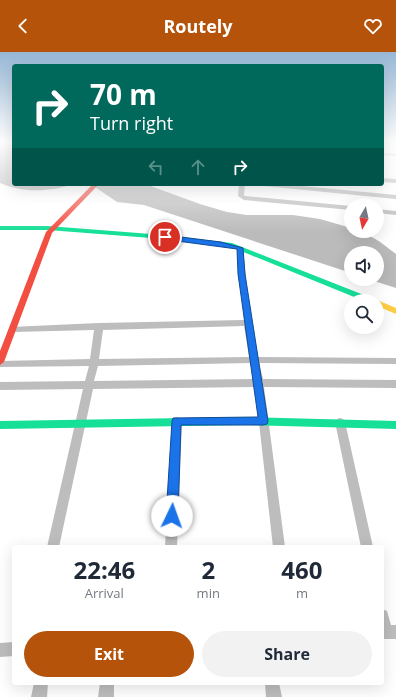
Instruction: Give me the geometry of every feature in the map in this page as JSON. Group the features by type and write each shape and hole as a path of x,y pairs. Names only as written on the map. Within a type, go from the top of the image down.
{"street":[{"path":"384,180 396,181"},
{"path":"90,186 51,229 0,363 254,360 396,361"},
{"path":"242,186 240,196 244,198 344,207"},
{"path":"311,186 396,197"},
{"path":"384,212 396,213"},
{"path":"0,228 51,229 165,237 221,244 240,248 354,294"},
{"path":"240,248 248,323 259,383 279,545"},
{"path":"384,306 396,311"},
{"path":"13,329 248,323"},
{"path":"53,545 94,362 99,326"},
{"path":"0,386 259,383 396,384"},
{"path":"171,545 177,421"},
{"path":"0,425 177,421 340,422 396,425"},
{"path":"340,422 367,545"},
{"path":"384,621 388,632"},
{"path":"0,650 12,649"},
{"path":"39,697 41,685"},
{"path":"106,697 107,685"},
{"path":"272,685 274,697"}],"shaded area":[{"path":"0,172 12,172 12,186 67,186 46,190 27,190 0,183"},
{"path":"89,186 150,186 227,212 247,215 293,215 320,219 344,226 344,238 373,238 396,254 396,288 384,284 384,246 344,246 344,271 144,205 117,202 95,187"}],"traffic: fast":[{"path":"0,228 48,228 151,236 232,245 354,294"},
{"path":"0,425 248,421 396,425"}],"traffic: slow":[{"path":"384,306 396,311"}],"traffic: jam":[{"path":"0,362 49,232 94,186"}],"route":[{"path":"165,237 232,245 240,248 242,274 254,360 259,383 263,421 177,421 172,516"}]}
